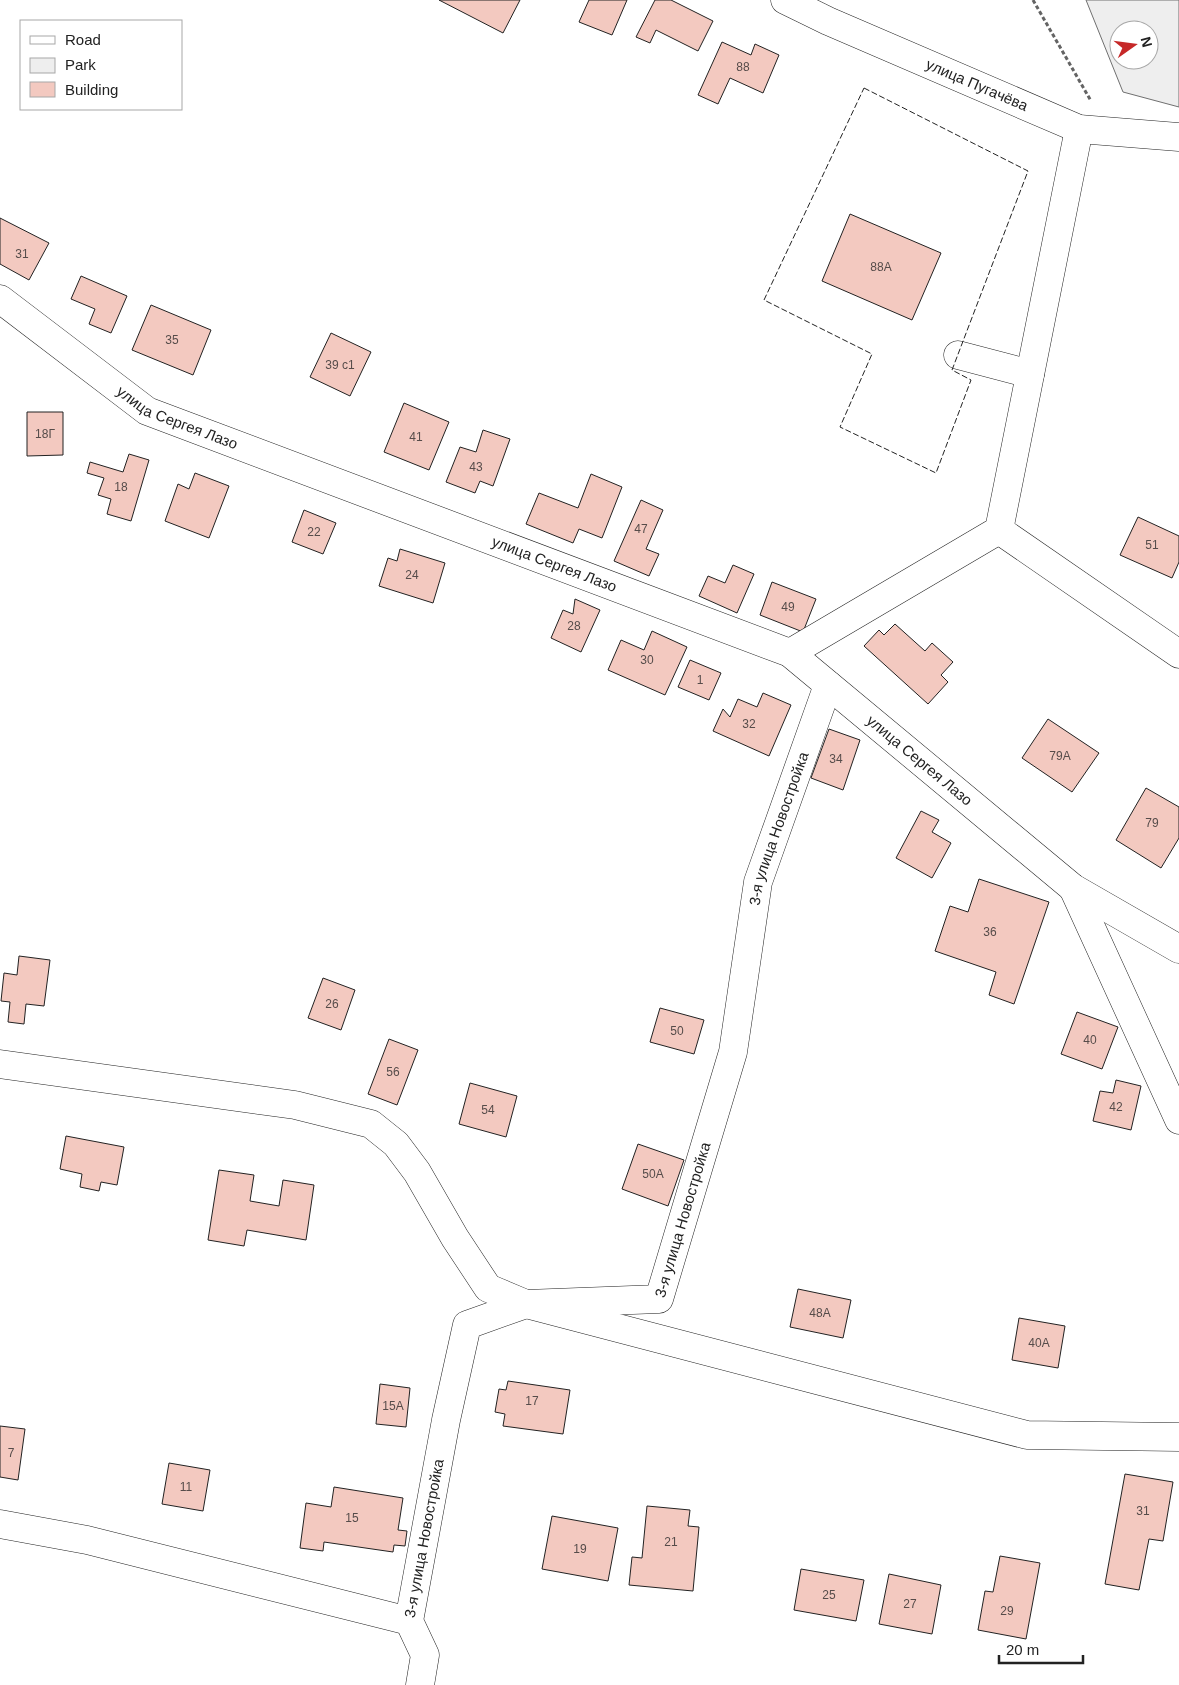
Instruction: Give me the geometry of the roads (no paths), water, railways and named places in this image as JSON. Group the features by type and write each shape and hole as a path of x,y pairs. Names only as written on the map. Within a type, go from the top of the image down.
{"street":[{"name":"улица Пугачёва","path":"784,0 828,21 1079,129 1179,137"},
{"path":"790,653 999,530 1079,129"},
{"name":"улица Сергея Лазо","path":"0,299 147,411 790,653 1073,888 1179,949"},
{"path":"958,355 1030,374"},
{"path":"999,530 1179,654"},
{"name":"3-я улица Новостройка","path":"420,1685 425,1655 408,1621 446,1420 467,1325 526,1304 659,1299 733,1052 758,882 828,685"},
{"name":"улица Сергея Лазо","path":"1073,888 1179,1120"},
{"path":"0,1064 295,1105 371,1124 396,1144 418,1172 455,1238 488,1288 526,1304 1027,1435 1179,1436"},
{"path":"0,1524 87,1540 408,1621"}]}
